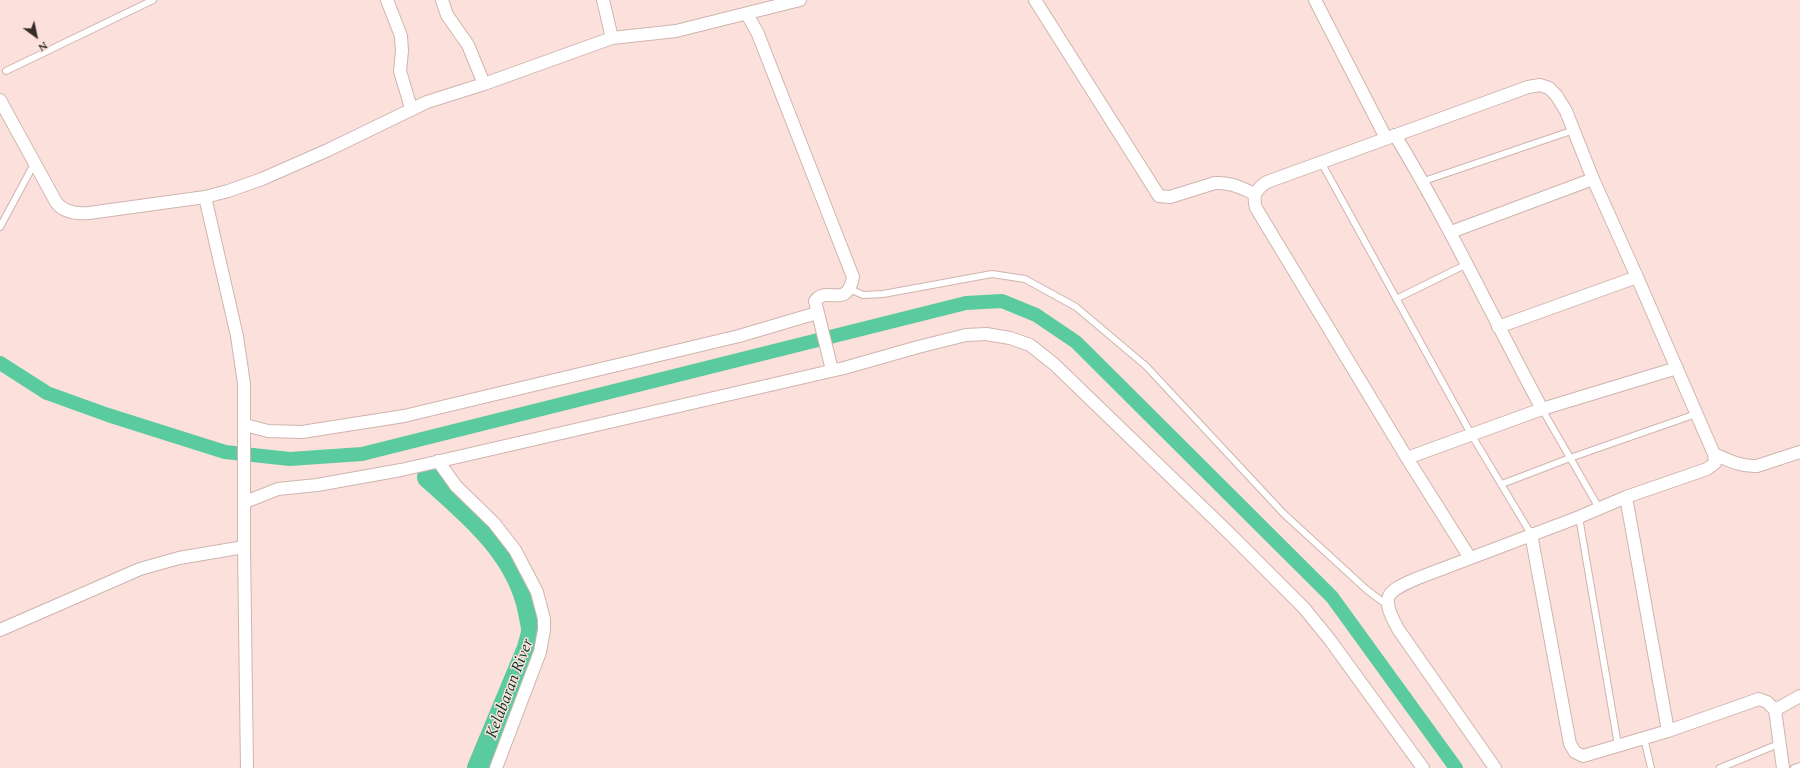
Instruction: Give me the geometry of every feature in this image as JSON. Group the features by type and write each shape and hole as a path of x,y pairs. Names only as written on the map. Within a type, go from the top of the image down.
{"street":[{"path":"387,0 401,36 400,71 411,108"},
{"path":"442,0 447,15 468,45 484,84"},
{"path":"603,0 612,38"},
{"path":"0,100 34,164 59,206 64,210 76,213 88,213 205,197 228,191 262,179 328,150 411,108 484,84 612,38 676,31 800,0"},
{"path":"1035,0 1159,196 1170,197 1222,182 1255,194"},
{"path":"1315,0 1391,137 1424,181 1498,327 1542,409"},
{"path":"747,14 758,34 853,277 850,289 842,295 827,296 816,299 818,316 830,364"},
{"path":"1470,558 1407,458 1256,208 1254,202 1255,194 1260,186 1267,182 1528,87 1540,85 1549,88 1556,95 1574,130 1593,179 1714,454 1714,465 1707,469 1626,497 1470,558 1394,589 1389,595 1388,606 1398,630 1495,768"},
{"path":"1451,232 1593,179"},
{"path":"205,197 239,350 244,384 244,547 247,768"},
{"path":"1498,327 1637,277"},
{"path":"245,430 302,432 404,416 818,316"},
{"path":"245,502 278,489 317,485 438,461 830,364 978,334 1010,338 1041,352 1224,528 1304,608 1330,640 1424,768"},
{"path":"1407,458 1542,409 1677,368"},
{"path":"1714,454 1742,465 1757,466 1800,452"},
{"path":"438,461 456,486 494,523 515,550 537,592 544,619 544,630 540,652 496,768"},
{"path":"1626,497 1668,731"},
{"path":"1531,534 1572,749 1577,754 1583,756 1668,731 1759,700 1766,702 1775,710 1781,743 1783,768"},
{"path":"0,630 140,569 179,558 244,547"},
{"path":"1775,710 1800,696"}],"lane":[{"path":"6,71 153,0"},
{"path":"1424,181 1574,130"},
{"path":"1321,162 1471,434 1531,534"},
{"path":"0,227 34,164"},
{"path":"1396,299 1467,264"},
{"path":"850,289 863,295 883,294 992,274 1026,279 1076,306 1146,366 1284,514 1367,590 1388,606"},
{"path":"1542,409 1599,508"},
{"path":"1502,484 1570,458 1696,414"},
{"path":"1579,516 1618,745"},
{"path":"1644,738 1651,768"},
{"path":"1720,768 1781,743"},
{"path":"1794,768 1800,766"}],"waterway":[{"path":"0,363 47,393 108,415 225,452 290,459 362,454 966,303 1002,301 1036,315 1076,342 1332,597 1456,768"},
{"name":"Kelabaran River","path":"429,477 477,521 504,554 524,591 533,628 529,648 479,768"}]}
